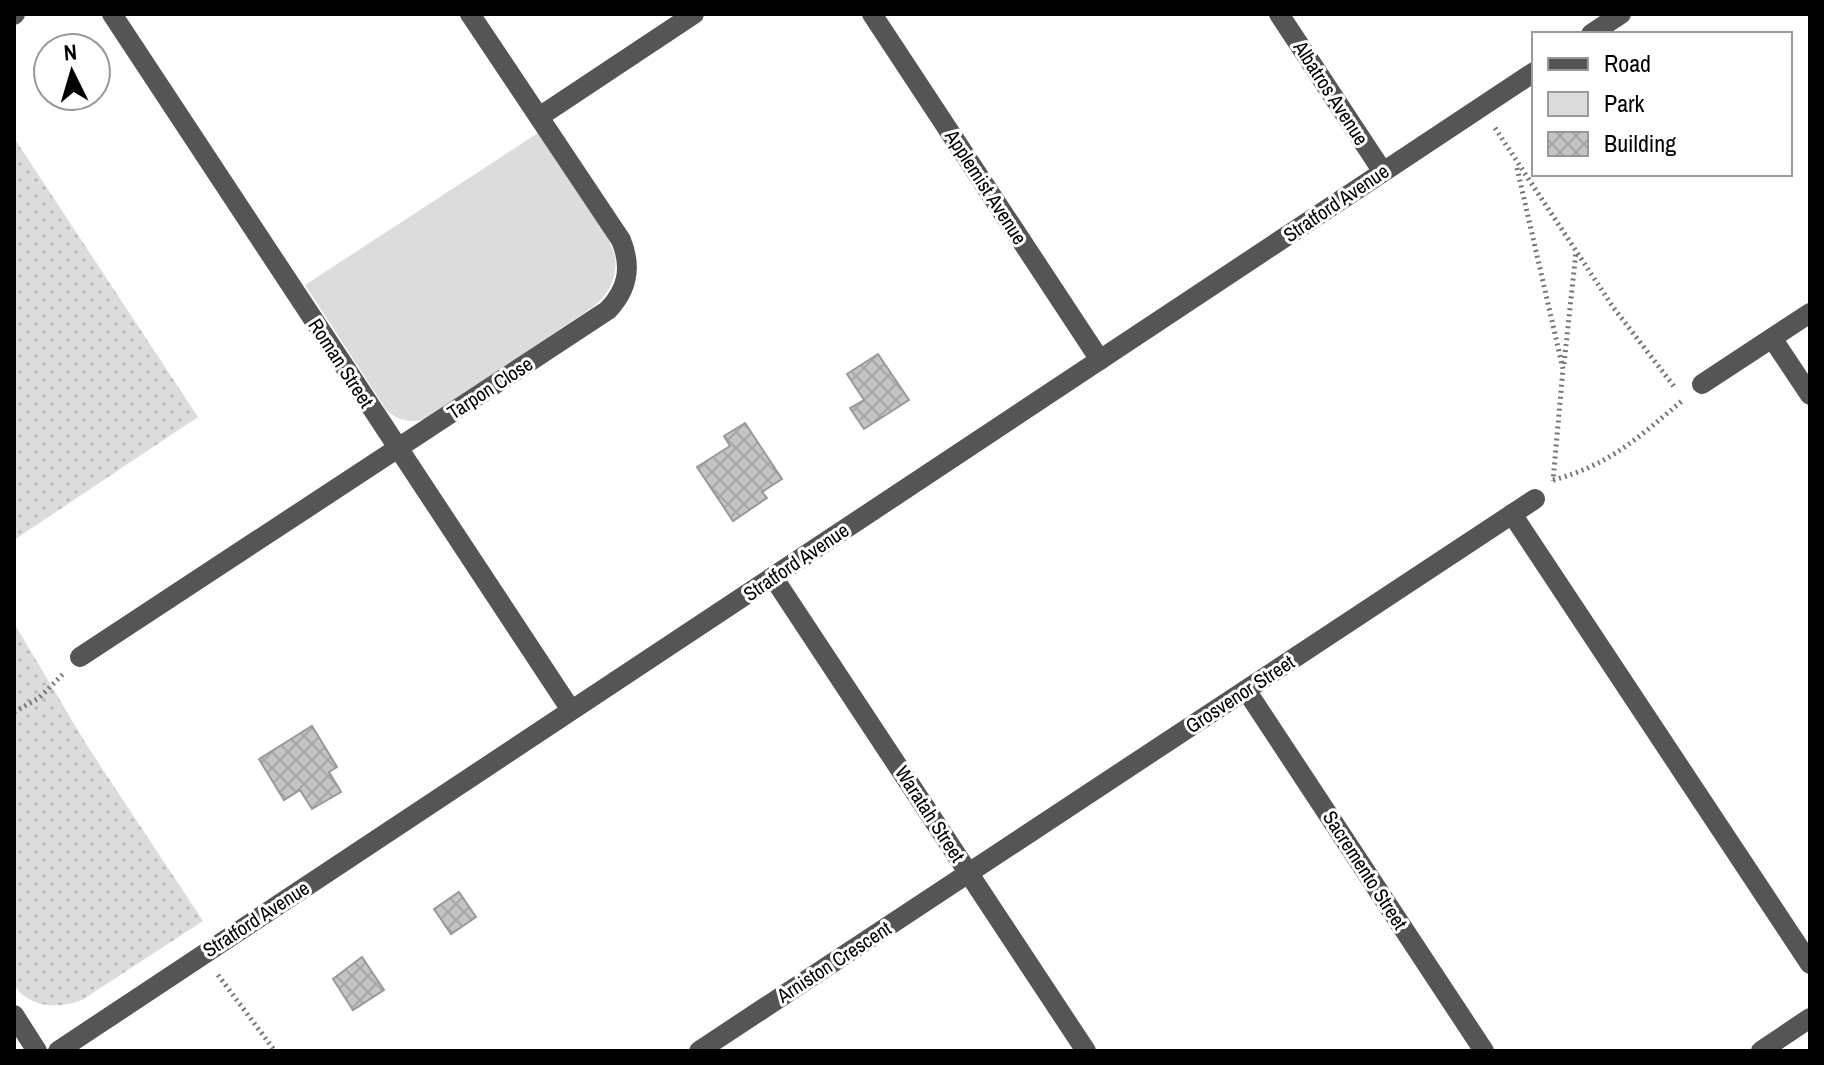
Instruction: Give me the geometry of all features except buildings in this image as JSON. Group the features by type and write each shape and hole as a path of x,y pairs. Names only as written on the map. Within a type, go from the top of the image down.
{"street":[{"name":"Roman Street","path":"112,14 571,710"},
{"name":"Tarpon Close","path":"80,657 608,310 622,291 628,266 621,240 470,14"},
{"path":"539,117 694,14"},
{"name":"Applemist Avenue","path":"872,14 1100,360"},
{"name":"Albatros Avenue","path":"1279,14 1383,172"},
{"path":"1594,32 1621,14"},
{"name":"Stratford Avenue","path":"58,1051 1532,73"},
{"path":"1702,384 1810,313"},
{"path":"1772,338 1810,395"},
{"name":"Grosvenor Street","path":"969,873 1535,499"},
{"path":"1512,514 1810,964"},
{"name":"Waratah Street","path":"773,577 1086,1051"},
{"name":"Sacremento Street","path":"1246,690 1484,1051"},
{"name":"Arniston Crescent","path":"699,1051 969,873"},
{"path":"14,1015 37,1051"},
{"path":"1761,1051 1810,1018"}],"path":[{"path":"1482,107 1613,307 1684,399"},
{"path":"1516,163 1563,369"},
{"path":"1553,480 1576,252"},
{"path":"1535,499 1553,480 1586,472 1619,454 1702,384"},
{"path":"14,712 39,698 80,657"},
{"path":"202,955 275,1051"}],"green space":[{"path":"538,133 611,245 616,265 611,285 593,307 425,419 410,421 396,417 387,411 305,285"},
{"path":"14,138 198,417 14,540"},
{"path":"14,623 86,744 203,921 82,1000 63,1005 36,1002 20,993 14,985"}]}
